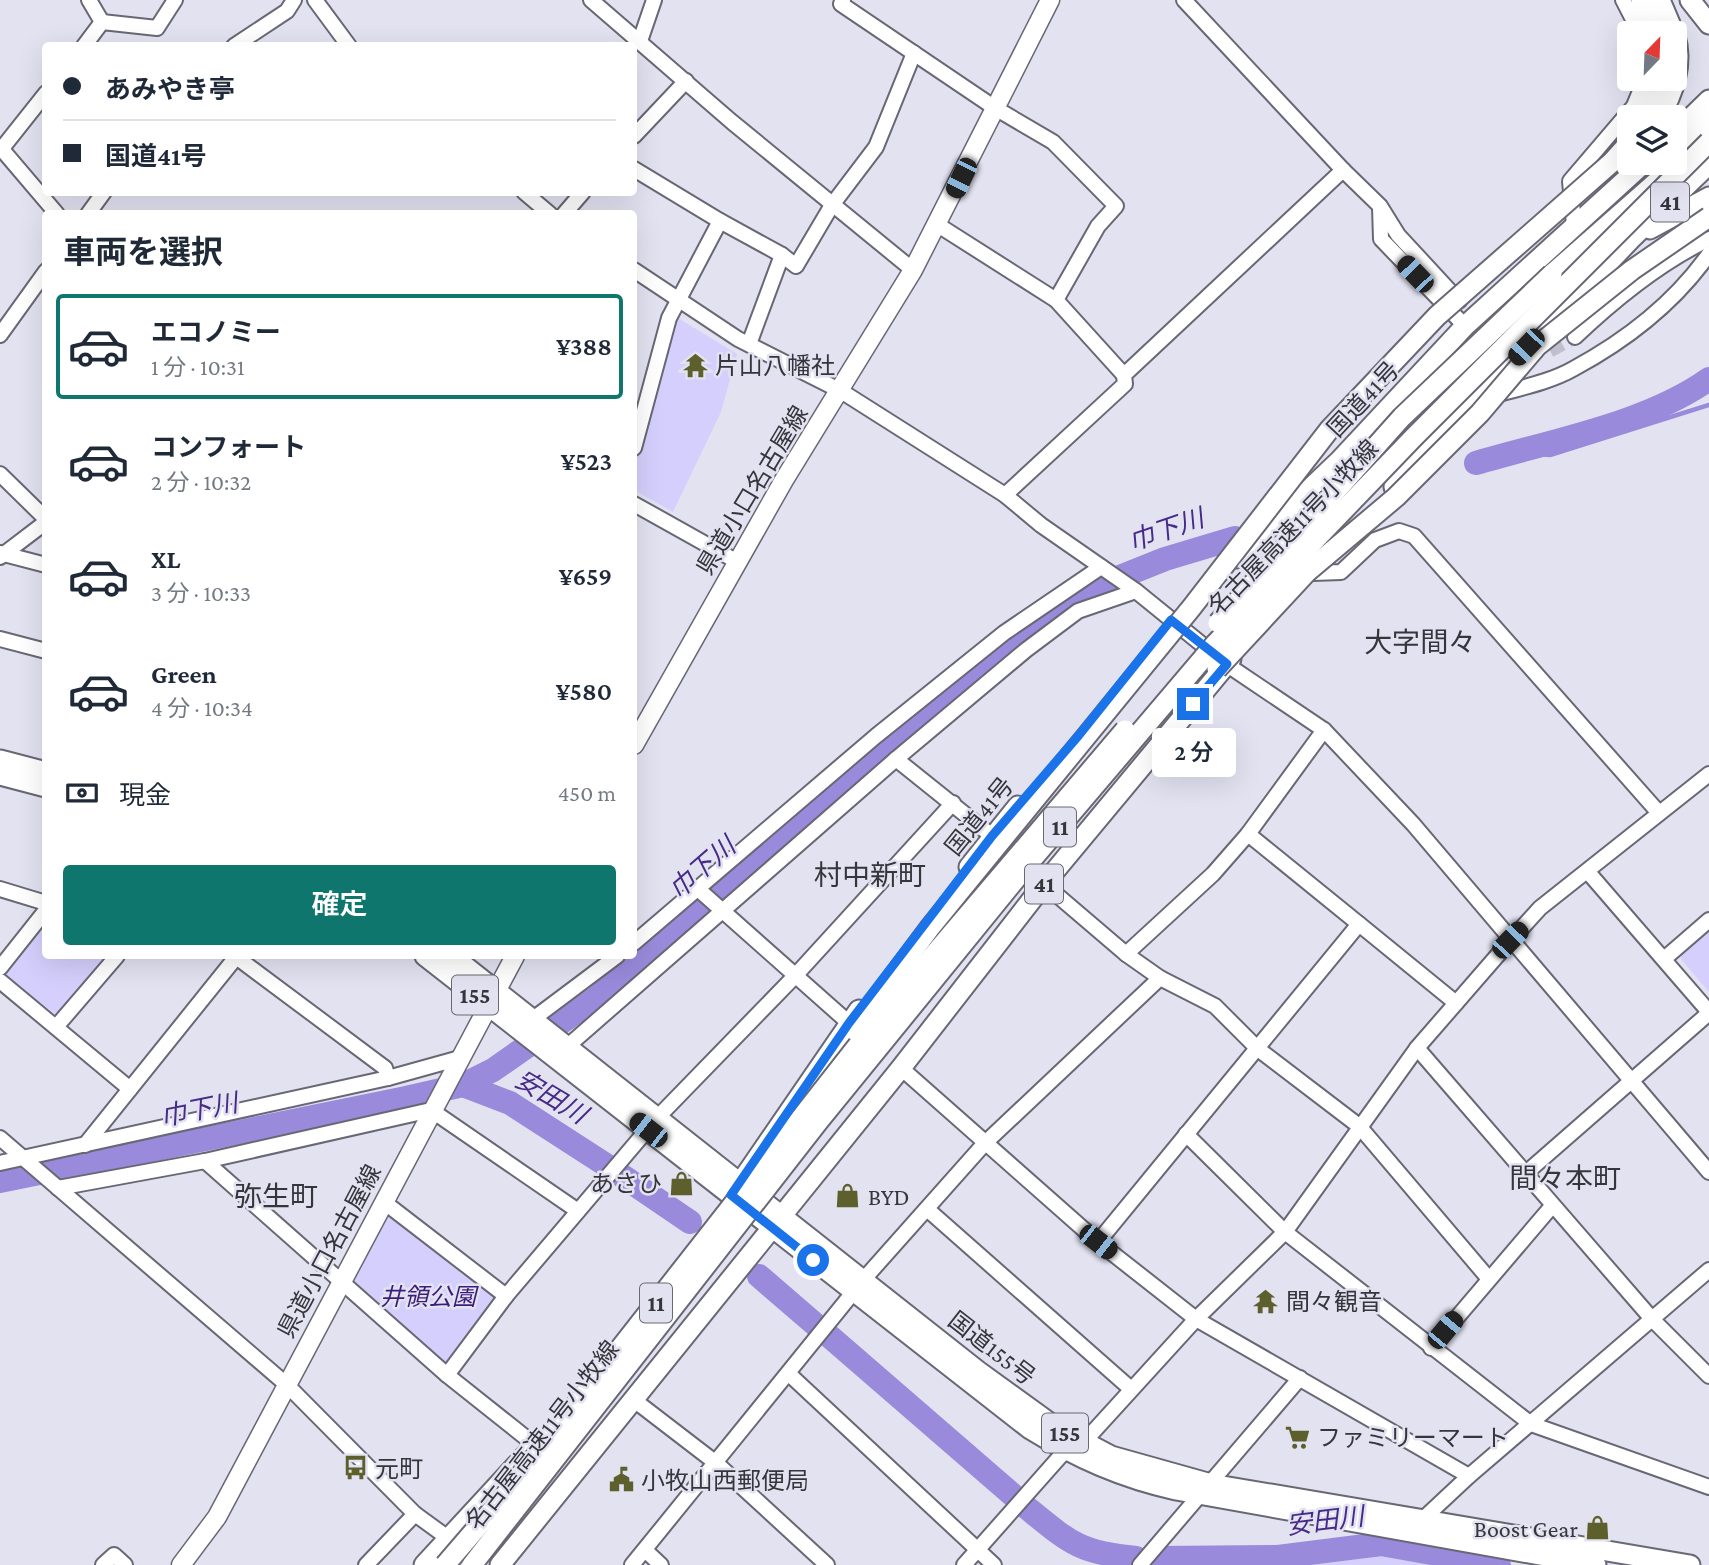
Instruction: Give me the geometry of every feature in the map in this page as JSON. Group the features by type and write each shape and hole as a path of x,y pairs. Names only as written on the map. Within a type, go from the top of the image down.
{"highway":[{"path":"1641,0 1649,21"},
{"path":"1660,0 1668,21"},
{"path":"1690,0 1709,24"},
{"path":"1687,121 1709,100"},
{"name":"11","path":"805,1112 1081,781 1346,477 1402,417 1552,274 1678,163 1709,119"},
{"name":"名古屋高速11号小牧線","path":"472,1565 740,1219 1023,870 1216,643 1414,437 1709,142"},
{"path":"805,1112 828,1065 929,929 1192,607 1329,430 1437,316 1617,156"},
{"name":"41","path":"500,1565 901,1068 1044,884 1227,664 1474,401 1631,239 1709,164"},
{"path":"1602,204 1602,192 1617,175"},
{"name":"国道41号","path":"424,1565 535,1445 736,1188 849,1023 992,836 1079,735 1171,620 1339,461 1465,326 1632,175"},
{"path":"1631,239 1709,197"},
{"path":"1023,870 1114,786 1288,591 1396,497 1479,413 1537,346 1632,270 1709,217"},
{"path":"0,760 42,771"},
{"path":"0,775 42,786"},
{"name":"国道155号","path":"430,959 558,1044 859,1286 1030,1429 1074,1444 1129,1479 1423,1519 1690,1565"},
{"name":"国道155号","path":"455,959 491,998"},
{"name":"名古屋高速11号小牧線","path":"446,1565 506,1494 805,1112"},
{"name":"国道155号","path":"1206,1489 1596,1565"},
{"path":"454,1565 506,1494"}],"main road":[{"name":"県道小口名古屋線","path":"637,740 736,561 914,270 1050,0"},
{"name":"県道小口名古屋線","path":"181,1565 217,1517 513,959"},
{"path":"449,1538 481,1565"}],"street":[{"path":"89,0 102,22"},
{"path":"102,22 157,28 175,0"},
{"path":"240,42 287,11 293,0"},
{"path":"315,0 346,42"},
{"path":"591,0 832,205 914,270"},
{"path":"640,41 654,0"},
{"path":"843,0 841,4 995,108 1053,142 1116,206 1098,226 1056,300"},
{"path":"1184,0 1380,206 1398,235 1459,301"},
{"path":"1623,0 1634,21"},
{"path":"87,42 102,22"},
{"path":"637,171 720,222 782,255 796,266 832,205 876,147 914,53"},
{"path":"637,133 686,80"},
{"path":"1574,225 1570,181 1634,106 1640,91"},
{"path":"42,98 0,149 53,210"},
{"path":"1124,375 1343,170"},
{"path":"529,196 545,210"},
{"path":"567,210 580,196"},
{"path":"1380,206 1381,239 1465,326"},
{"path":"637,437 668,318 680,301 720,222"},
{"path":"938,225 1056,300 1124,375 1125,384 1005,495"},
{"path":"1575,337 1618,297 1689,248 1709,239"},
{"path":"1474,401 1571,370 1653,315 1687,285 1709,254"},
{"path":"748,344 782,255"},
{"path":"637,272 748,344 841,391 1005,495 1041,525 1136,591 1227,664 1324,730 1413,824 1709,1172"},
{"path":"0,335 42,277"},
{"path":"0,474 42,516"},
{"path":"637,506 736,561"},
{"path":"1,555 42,523"},
{"path":"1313,573 1341,572 1375,540 1399,531 1415,536 1658,813"},
{"path":"1,555 42,564"},
{"path":"637,940 876,736 1004,633 1101,567"},
{"path":"558,1044 720,912 896,759 1078,611 1136,591"},
{"path":"0,639 42,650"},
{"path":"1126,954 1213,874 1248,834 1324,730"},
{"path":"896,759 992,836"},
{"path":"964,1565 1074,1444 1285,1232 1417,1048 1540,908 1709,774"},
{"path":"447,1375 506,1296 653,1123 794,977 953,803"},
{"path":"1248,834 1455,1003"},
{"path":"1526,1173 1709,1013 1588,872"},
{"path":"1044,884 1126,954 1160,978 1215,1006 1258,1049 1359,1126 1489,1279"},
{"path":"698,889 720,912 849,1023"},
{"path":"0,890 42,902"},
{"path":"0,968 42,915"},
{"path":"1664,959 1709,920"},
{"path":"1098,1242 1359,924"},
{"path":"56,1027 114,959"},
{"path":"85,1145 234,959"},
{"path":"240,959 385,1068 388,1078"},
{"path":"533,1025 613,959"},
{"path":"632,1565 859,1286 985,1143 1160,978"},
{"path":"0,981 130,1090"},
{"path":"1417,1048 1652,1319 1709,1376"},
{"path":"0,1163 388,1078 460,1058"},
{"path":"901,1068 1098,1242 1196,1319 1469,1476"},
{"path":"58,1188 205,1161 431,1110 578,1211"},
{"path":"1186,1135 1285,1232 1531,1424 1709,1487"},
{"path":"0,1138 286,1385 415,1514 449,1538"},
{"path":"205,1161 447,1375 535,1445"},
{"path":"384,1202 506,1296"},
{"path":"1431,1348 1552,1206"},
{"path":"927,1209 1131,1388"},
{"path":"1423,1519 1469,1476 1709,1270"},
{"path":"789,1374 994,1565"},
{"path":"1140,1565 1300,1378"},
{"path":"634,1400 716,1463 827,1565"},
{"path":"366,1565 415,1514"},
{"path":"645,1550 661,1565"},
{"path":"103,1565 114,1555 125,1565"}],"green space":[{"path":"673,315 737,354 721,412 673,512 637,492 637,446"},
{"path":"42,924 42,959 106,959 57,1015 3,975"},
{"path":"1709,926 1709,992 1681,959 1681,951"},
{"name":"井領公園","path":"384,1202 506,1296 447,1375 348,1288"},
{"path":"1383,1554 1450,1565 1310,1565"}],"waterway":[{"name":"巾下川","path":"1476,463 1627,420 1684,395 1709,379"},
{"path":"1512,452 1550,455 1709,405"},
{"name":"巾下川","path":"0,1181 406,1098 463,1085 493,1070 596,998 868,764 1037,629 1120,577 1165,559 1235,538"},
{"name":"安田川","path":"463,1085 510,1103 606,1165"},
{"name":"安田川","path":"618,1173 690,1222"},
{"name":"安田川","path":"759,1276 817,1326"},
{"name":"安田川","path":"828,1335 1015,1497"},
{"name":"安田川","path":"1026,1507 1076,1544 1101,1553 1136,1558"},
{"name":"安田川","path":"1157,1558 1278,1557 1381,1544 1499,1565"}],"tunnel":[{"path":"1529,351 1549,351 1575,337"}],"place":[{"name":"片山八幡社","path":"695,365"},
{"name":"あさひ","path":"682,1183"},
{"name":"BYD","path":"848,1196"},
{"name":"間々観音","path":"1266,1301"},
{"name":"ファミリーマート","path":"1297,1437"},
{"name":"元町","path":"355,1468"},
{"name":"小牧山西郵便局","path":"621,1480"},
{"name":"Boost Gear","path":"1598,1528"}],"district":[{"name":"大字間々","path":"1420,642"},
{"name":"村中新町","path":"870,875"},
{"name":"間々本町","path":"1565,1178"},
{"name":"弥生町","path":"276,1196"}],"route":[{"path":"813,1260 731,1195 849,1023 992,836 1079,735 1171,620 1227,664 1193,704"}]}
